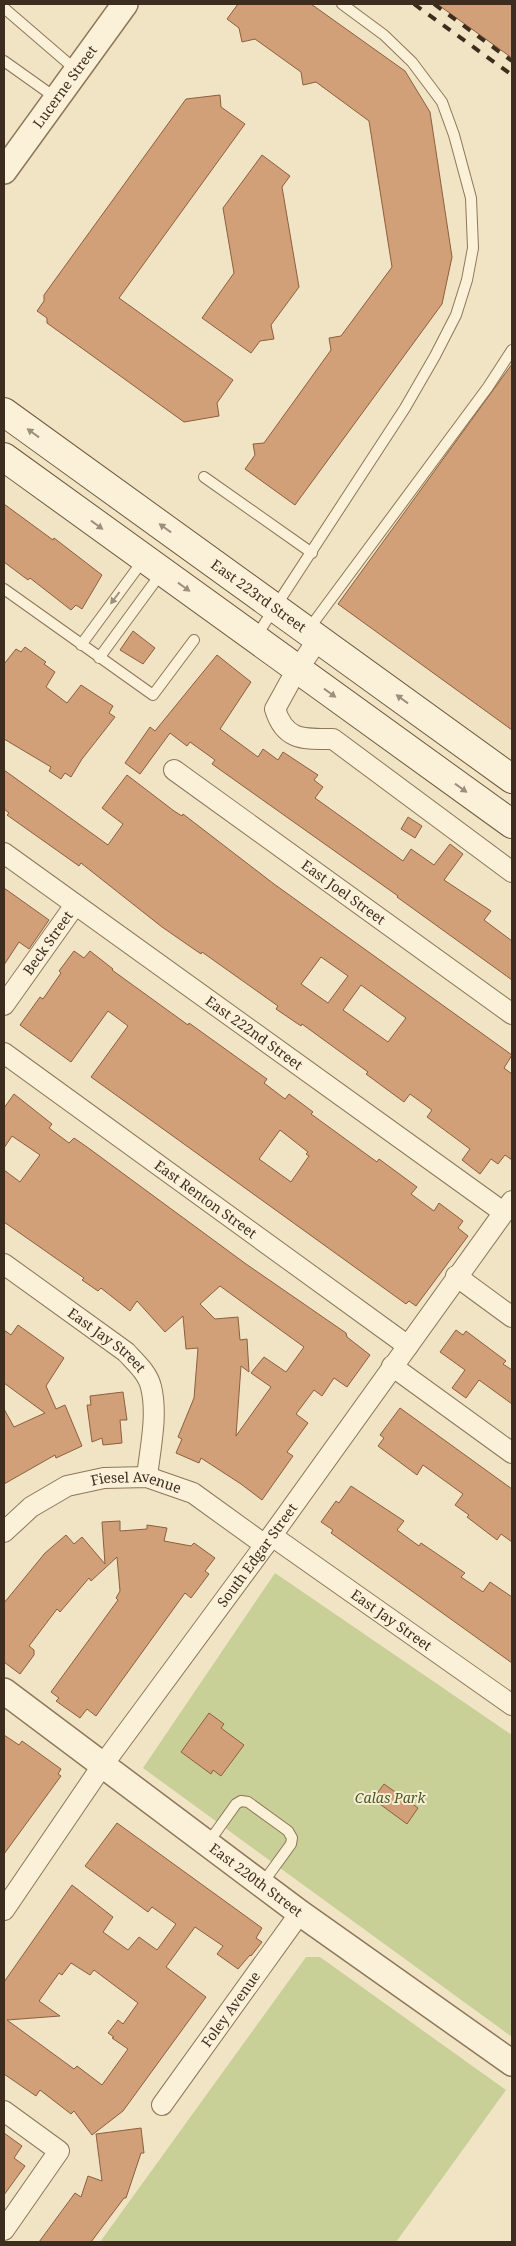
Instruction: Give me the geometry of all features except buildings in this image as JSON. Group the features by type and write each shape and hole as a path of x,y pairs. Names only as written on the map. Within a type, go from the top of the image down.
{"main road":[{"name":"East 223rd Street","path":"4,412 512,779"},
{"path":"4,457 512,824"}],"street":[{"name":"Lucerne Street","path":"4,171 125,4"},
{"path":"312,635 298,669 275,709 279,724 291,734 305,739 332,739 512,872"},
{"name":"East Joel Street","path":"174,770 512,1014"},
{"name":"East 222nd Street","path":"4,853 75,906 508,1206"},
{"name":"Beck Street","path":"4,1005 75,906"},
{"name":"East Renton Street","path":"4,1053 408,1346"},
{"name":"South Edgar Street","path":"4,1910 102,1766 268,1540 508,1206"},
{"name":"East Jay Street","path":"4,1264 126,1352 141,1369 151,1386 153,1404 153,1424 147,1477"},
{"path":"456,1276 512,1317"},
{"path":"392,1366 512,1453"},
{"name":"Fiesel Avenue","path":"4,1532 31,1507 67,1486 104,1478 147,1477 193,1493 268,1540"},
{"name":"East Jay Street","path":"268,1540 512,1705"},
{"name":"East 220th Street","path":"4,1691 300,1913 512,2063"},
{"name":"Foley Avenue","path":"162,2105 300,1913"},
{"path":"4,2111 59,2151 4,2230"}],"lane":[{"path":"255,638 312,554 405,408 435,356 456,315 467,280 473,248 471,198 454,135 442,102 412,62 384,35 342,4"},
{"path":"4,8 76,70"},
{"path":"4,61 56,98"},
{"path":"312,635 512,350"},
{"path":"204,477 312,554"},
{"path":"81,645 153,565"},
{"path":"99,658 153,565"},
{"path":"4,589 152,695 194,640"},
{"path":"207,1844 236,1804 241,1801 248,1802 292,1835 292,1841 262,1884"}],"green space":[{"name":"Calas Park","path":"275,1573 512,1735 512,2037 143,1768"},
{"path":"306,1957 320,1957 506,2090 396,2242 100,2242"}],"railway":[{"path":"414,4 512,75"},
{"path":"434,4 512,61"}]}
